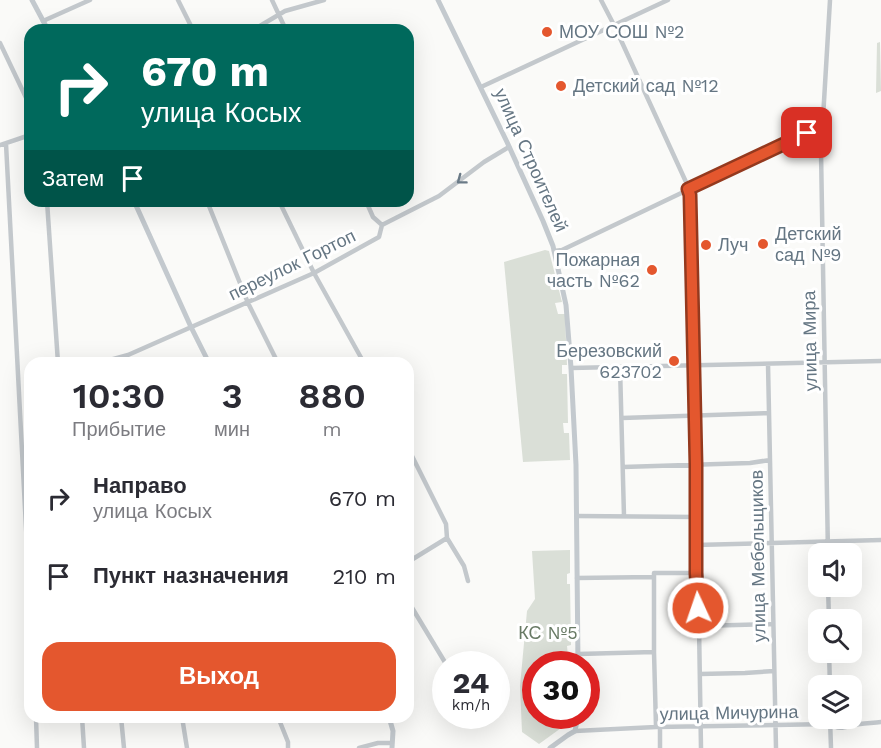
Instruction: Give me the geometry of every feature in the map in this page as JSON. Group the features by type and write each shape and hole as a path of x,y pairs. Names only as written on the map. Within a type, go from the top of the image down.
{"main road":[{"path":"32,0 45,24"},
{"name":"улица Строителей","path":"438,0 534,199 554,251 566,305 577,516 578,651"},
{"path":"137,207 206,357"},
{"path":"391,723 393,731 391,745"},
{"path":"550,748 575,731"}],"street":[{"path":"43,21 90,0"},
{"path":"178,0 190,24"},
{"path":"272,0 283,24"},
{"path":"263,24 285,11 324,0"},
{"path":"601,0 690,195 701,748"},
{"path":"481,87 668,0"},
{"name":"улица Мира","path":"827,542 821,152 830,0"},
{"path":"0,43 24,93"},
{"path":"554,251 562,250 798,137 823,128"},
{"path":"24,137 3,144 24,486"},
{"name":"переулок Гортоп","path":"121,357 314,273 379,237 382,225 439,196 484,162 509,147"},
{"path":"47,207 58,357"},
{"path":"209,207 248,303 275,357"},
{"path":"282,207 314,273 361,357"},
{"path":"369,207 373,217 382,225"},
{"path":"571,368 881,361"},
{"name":"улица Мебельщиков","path":"768,364 776,748"},
{"path":"621,367 624,516"},
{"path":"622,418 769,413"},
{"path":"414,460 446,524 447,538 464,566 468,581"},
{"path":"623,467 750,463 770,460"},
{"path":"577,516 696,516"},
{"path":"414,558 447,538"},
{"path":"696,545 881,540"},
{"path":"578,578 696,573"},
{"path":"654,575 654,652 660,748"},
{"path":"414,611 438,651"},
{"path":"699,626 773,624"},
{"path":"600,653 654,652"},
{"path":"700,674 774,671"},
{"name":"улица Мичурина","path":"862,724 881,722"},
{"path":"36,723 37,748"},
{"path":"82,723 84,748"},
{"path":"122,723 124,748"},
{"path":"183,723 187,748"},
{"path":"280,723 288,748"},
{"name":"улица Мичурина","path":"575,731 658,727 776,726 808,723"},
{"path":"830,729 831,748"},
{"path":"359,748 378,743 391,745"}],"green space":[{"path":"880,42 881,91 876,93 877,43"},
{"path":"545,250 549,251 562,302 555,303 558,314 565,314 567,365 562,365 562,374 567,374 568,423 563,423 564,433 569,433 570,460 523,462 504,262"},
{"name":"КС №5","path":"570,550 570,573 567,574 567,584 570,584 571,645 567,646 568,651 523,651 527,611 535,599 532,551"},
{"name":"КС №5","path":"522,665 522,729 560,729 539,744 522,732 520,686"}],"place":[{"name":"МОУ СОШ №2","path":"547,32"},
{"name":"Детский сад №12","path":"561,86"},
{"name":"Детский сад №9","path":"763,244"},
{"name":"Луч","path":"706,245"},
{"name":"Пожарная часть №62","path":"652,270"},
{"name":"Березовский 623702","path":"674,361"}],"route":[{"path":"698,608 690,195 688,189 807,133"}]}
